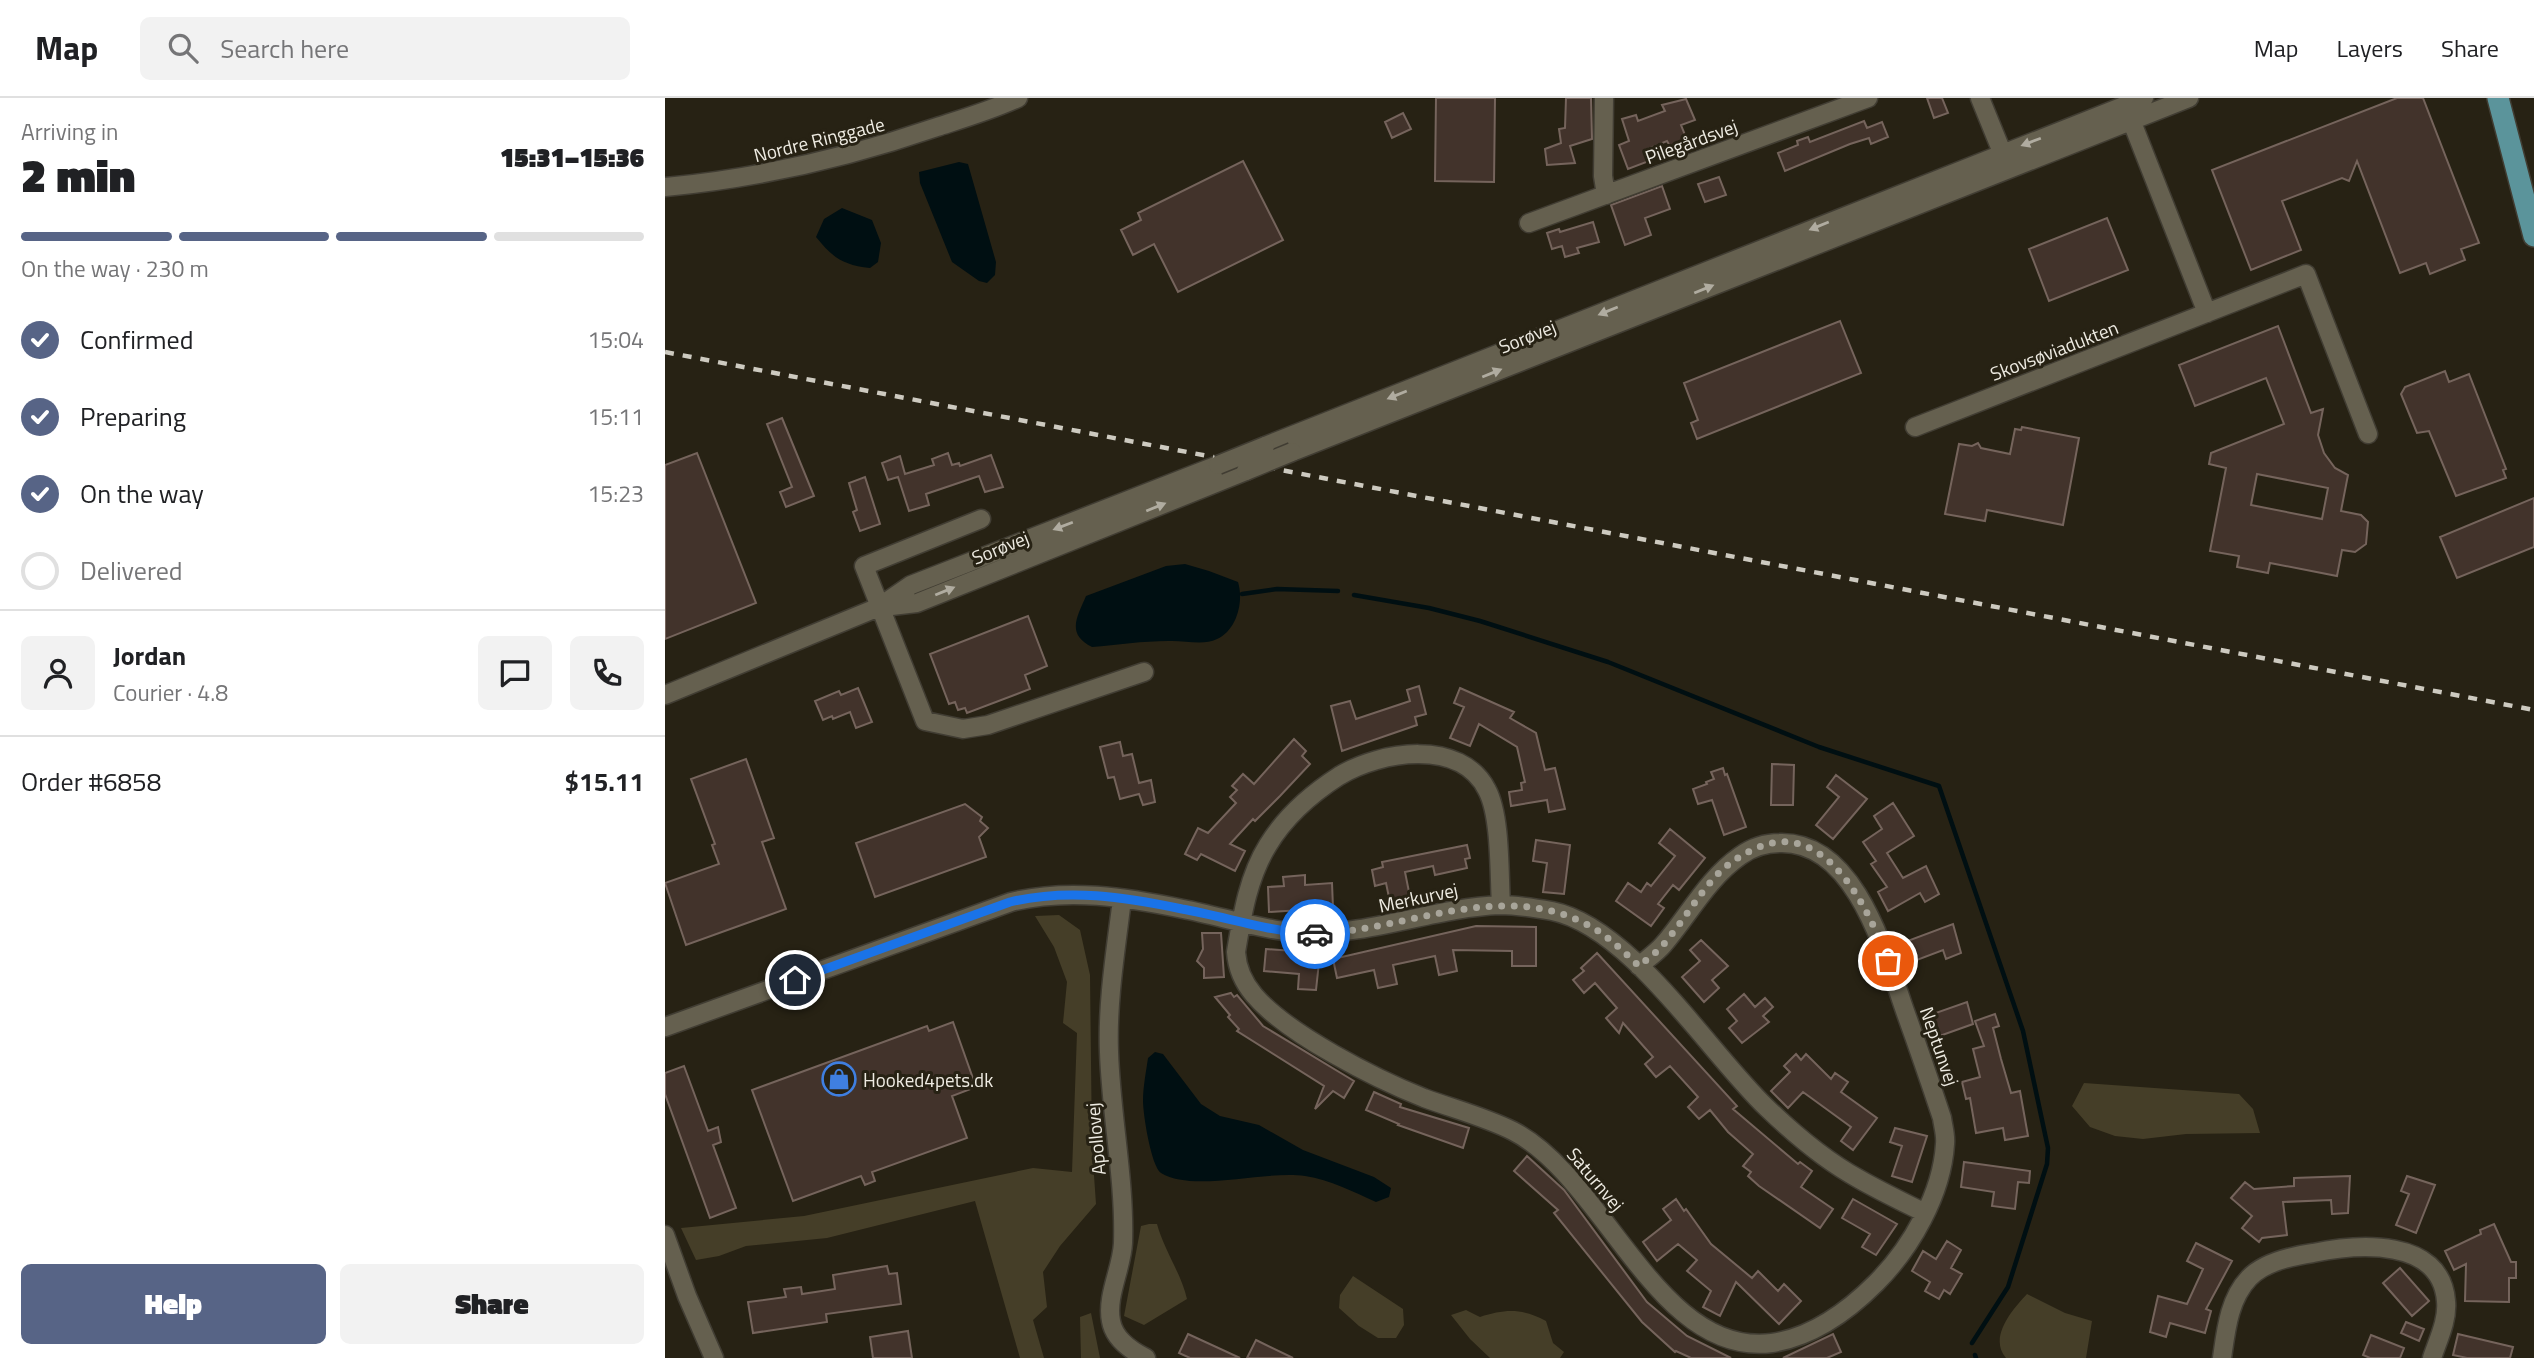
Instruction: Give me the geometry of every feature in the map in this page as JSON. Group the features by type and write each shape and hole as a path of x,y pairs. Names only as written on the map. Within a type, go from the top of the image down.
{"main road":[{"path":"2497,99 2534,236"}],"street":[{"name":"Nordre Ringgade","path":"665,187 729,181 793,169 893,142 998,102 1018,98"},
{"path":"1604,98 1603,176 1607,195"},
{"name":"Pilegårdsvej","path":"1529,223 1868,98"},
{"path":"1980,98 2006,161"},
{"name":"Sorøvej","path":"2129,113 2144,98"},
{"name":"Sorøvej","path":"665,695 879,607 911,586 1265,446 2129,113 2189,98"},
{"path":"2129,113 2207,313"},
{"name":"Sorøvej","path":"879,607 917,603 2006,161"},
{"name":"Skovsøviadukten","path":"1915,427 2306,274 2368,434"},
{"name":"Sorøvej","path":"981,519 864,566 925,721 963,729 988,725 1144,672"},
{"name":"Saturnvej","path":"1501,905 1497,829 1489,792 1470,769 1455,760 1431,754 1415,754 1370,763 1342,774 1292,813 1267,846 1250,884 1236,952 1241,974 1254,995 1286,1024 1374,1076 1490,1121 1534,1144 1555,1161 1576,1185 1667,1300 1722,1338 1748,1343 1777,1342 1811,1331 1840,1314 1884,1275 1904,1249 1925,1213"},
{"name":"Neptunvej","path":"1639,966 1662,946 1716,876 1741,854 1768,843 1791,843 1814,849 1833,865 1859,896 1878,934 1942,1118 1945,1142 1940,1171 1925,1213"},
{"name":"Merkurvej","path":"665,1027 1010,902 1039,895 1072,893 1122,899 1287,932 1340,933 1501,905 1556,912 1584,923 1608,937 1639,966 1765,1107 1801,1139 1856,1178 1925,1213"},
{"name":"Apollovej","path":"1122,899 1109,1011 1109,1052 1121,1184 1123,1243 1110,1312 1111,1323 1119,1339 1133,1352 1146,1358"},
{"path":"665,1235 687,1296 714,1358"},
{"path":"2222,1358 2228,1322 2237,1295 2251,1275 2267,1266 2300,1255 2342,1247 2395,1250 2416,1256 2431,1267 2442,1284 2446,1301 2445,1320 2432,1358"}],"shaded area":[{"path":"959,162 968,164 996,262 995,275 987,283 979,281 952,262 920,183 919,172"},
{"path":"842,208 872,220 881,243 878,262 870,268 839,259 816,237 824,219"},
{"path":"1185,564 1238,582 1240,598 1237,614 1224,635 1206,642 1159,641 1092,647 1079,636 1076,624 1086,596 1166,566"},
{"path":"1059,915 1080,930 1090,975 1092,1147 1096,1204 1060,1246 1043,1272 1047,1307 1033,1320 1044,1358 1020,1358 975,1201 827,1238 746,1246 719,1256 696,1260 681,1228 804,1216 1033,1168 1072,1172 1077,1033 1063,1023 1067,982 1054,947 1035,916"},
{"path":"1155,1052 1163,1054 1201,1104 1220,1116 1259,1125 1303,1150 1374,1177 1391,1188 1389,1197 1376,1202 1333,1183 1305,1176 1192,1181 1175,1179 1161,1173 1151,1151 1143,1101 1148,1058"},
{"path":"2084,1083 2239,1094 2253,1109 2260,1133 2186,1134 2143,1139 2115,1136 2090,1127 2072,1106"},
{"path":"1157,1224 1187,1299 1144,1325 1124,1316 1141,1226"},
{"path":"1353,1276 1403,1309 1404,1325 1396,1338 1378,1338 1339,1308 1340,1295"},
{"path":"2027,1294 2065,1313 2092,1321 2086,1358 2006,1358 2001,1350 2001,1332 2009,1315"},
{"path":"1466,1310 1480,1317 1513,1311 1537,1317 1546,1321 1553,1343 1564,1352 1560,1358 1490,1358 1451,1315"},
{"path":"1091,1313 1100,1358 1081,1358 1080,1317"}],"building":[{"path":"1436,98 1495,98 1494,182 1435,181"},
{"path":"1566,98 1591,98 1592,139 1570,146 1575,163 1547,165 1545,149 1561,143 1559,129 1565,128"},
{"path":"1927,98 1942,98 1948,113 1934,118"},
{"path":"2397,98 2423,98 2479,243 2461,249 2465,260 2430,274 2426,263 2400,273 2357,161 2349,181 2342,178 2282,201 2301,250 2251,270 2212,170"},
{"path":"1686,99 1695,120 1681,125 1687,140 1670,146 1667,141 1645,150 1649,161 1628,169 1619,145 1629,141 1622,119 1636,115 1638,121 1665,111 1662,105"},
{"path":"1403,113 1411,129 1392,138 1385,122"},
{"path":"1864,121 1867,128 1882,122 1888,137 1871,144 1869,138 1850,144 1785,171 1778,153 1798,145 1797,141 1808,137 1810,142"},
{"path":"1243,161 1283,240 1178,292 1154,244 1133,255 1121,230 1141,220 1138,213"},
{"path":"1719,177 1726,195 1705,202 1698,184"},
{"path":"1662,186 1670,209 1645,218 1651,235 1625,245 1611,205"},
{"path":"2107,218 2128,270 2049,301 2029,249"},
{"path":"1593,222 1599,242 1577,248 1579,253 1565,257 1562,246 1552,249 1547,233"},
{"path":"1840,321 1861,373 1697,439 1691,423 1698,420 1684,383"},
{"path":"2278,326 2311,413 2323,409 2318,435 2324,453 2335,468 2348,475 2341,511 2361,515 2368,522 2366,544 2355,552 2342,550 2337,576 2270,563 2268,573 2237,567 2239,556 2210,551 2226,468 2209,464 2211,453 2284,424 2266,378 2195,406 2179,365","holes":["2257,474 2328,488 2322,519 2251,505"]},
{"path":"2445,371 2449,382 2469,374 2506,469 2503,470 2506,478 2456,496 2429,431 2417,433 2401,394 2405,387"},
{"path":"782,418 814,496 786,507 780,492 792,487 767,424"},
{"path":"2022,427 2079,438 2063,525 1987,510 1985,521 1945,514 1959,444 1972,446 1978,443 1981,448 2010,454 2015,429 2021,430"},
{"path":"697,453 756,603 665,639 665,465"},
{"path":"948,453 952,465 959,463 960,466 991,455 1003,487 985,492 979,476 926,494 929,505 909,511 898,477 888,480 882,463 900,456 905,474 934,465 932,459"},
{"path":"865,477 880,524 860,531 853,512 857,510 849,483"},
{"path":"2534,498 2534,547 2457,578 2440,537"},
{"path":"1028,616 1047,666 1025,675 1030,689 967,713 965,708 958,710 955,702 949,704 930,654"},
{"path":"1419,686 1426,714 1415,717 1417,725 1342,751 1331,706 1350,701 1356,719 1410,701 1407,690"},
{"path":"858,688 872,722 856,728 850,712 823,720 815,701 839,691 841,695"},
{"path":"1460,688 1514,712 1510,718 1536,733 1545,770 1555,768 1565,809 1549,812 1547,800 1511,806 1509,792 1522,790 1521,783 1525,782 1517,747 1479,724 1470,746 1450,738 1464,707 1454,703"},
{"path":"1294,739 1306,751 1302,756 1310,764 1230,844 1245,851 1235,871 1201,854 1197,860 1185,854 1198,828 1208,833 1236,803 1230,797 1237,790 1232,786 1243,774 1254,784"},
{"path":"1120,742 1123,756 1132,754 1139,783 1151,780 1155,802 1143,805 1139,794 1120,799 1114,777 1108,778 1100,747"},
{"path":"746,759 774,838 762,842 786,909 686,945 665,883 719,864 712,845 715,844 691,779"},
{"path":"1772,764 1794,765 1793,805 1771,805"},
{"path":"1723,768 1746,827 1724,835 1712,800 1698,804 1693,789 1707,784 1706,782 1714,779 1711,772"},
{"path":"1836,775 1867,799 1833,839 1816,825 1839,797 1827,787"},
{"path":"1893,803 1914,836 1887,853 1903,878 1926,866 1939,894 1925,902 1920,893 1888,911 1878,892 1887,887 1871,864 1876,861 1863,842 1882,829 1874,816"},
{"path":"965,804 982,817 980,821 988,828 979,837 986,857 875,897 856,843"},
{"path":"1670,829 1705,858 1679,890 1673,885 1658,904 1664,908 1651,926 1616,901 1628,883 1641,892 1647,883 1651,886 1675,856 1659,843"},
{"path":"1536,840 1570,845 1564,894 1543,892 1547,863 1533,861"},
{"path":"1467,845 1470,858 1465,859 1467,868 1435,875 1433,866 1405,872 1411,902 1391,907 1386,883 1375,886 1372,870 1383,867 1382,862"},
{"path":"1305,875 1305,885 1332,883 1333,908 1269,912 1268,887 1284,886 1283,877"},
{"path":"1953,924 1961,953 1946,959 1943,950 1909,963 1902,943"},
{"path":"1476,926 1536,927 1536,966 1512,966 1512,951 1453,950 1457,971 1439,975 1435,956 1393,965 1397,984 1378,988 1374,970 1337,978 1333,959"},
{"path":"1202,933 1221,933 1224,977 1204,978 1204,968 1197,961 1203,949"},
{"path":"1701,940 1728,966 1712,980 1719,988 1704,1002 1682,977 1700,961 1690,950"},
{"path":"1266,949 1320,953 1316,990 1298,989 1299,974 1264,971"},
{"path":"1597,953 1737,1106 1733,1109 1798,1164 1800,1162 1812,1171 1801,1187 1833,1209 1820,1228 1748,1176 1751,1172 1743,1166 1753,1154 1728,1132 1710,1110 1699,1119 1688,1107 1698,1097 1670,1066 1656,1077 1645,1064 1653,1057 1623,1023 1619,1033 1606,1018 1617,1008 1595,983 1584,993 1573,980 1584,971 1581,968"},
{"path":"1231,993 1234,997 1237,995 1263,1026 1354,1081 1344,1098 1333,1091 1315,1109 1324,1086 1237,1031 1239,1029 1228,1017 1230,1015 1215,997"},
{"path":"1744,994 1755,1007 1765,998 1773,1007 1763,1016 1769,1022 1742,1043 1729,1028 1737,1021 1727,1009"},
{"path":"1967,1002 1973,1024 1934,1038 1927,1016"},
{"path":"1995,1014 1999,1026 1993,1028 2001,1059 2011,1093 2020,1091 2028,1136 2005,1140 2003,1128 1976,1133 1970,1098 1966,1099 1962,1082 1980,1077 1973,1049 1984,1046 1975,1021"},
{"path":"953,1022 976,1087 952,1096 967,1138 872,1172 875,1181 865,1185 861,1176 793,1201 752,1090 927,1026 929,1031"},
{"path":"1796,1054 1801,1060 1806,1054 1831,1079 1835,1073 1848,1082 1841,1092 1877,1118 1853,1150 1841,1141 1851,1127 1803,1092 1788,1108 1771,1091 1790,1072 1784,1066"},
{"path":"684,1066 708,1131 718,1127 721,1142 713,1145 736,1208 710,1218 665,1094 665,1073"},
{"path":"1374,1092 1401,1104 1400,1107 1469,1128 1463,1148 1398,1125 1366,1110"},
{"path":"1895,1128 1927,1136 1912,1182 1892,1176 1902,1146 1890,1142"},
{"path":"1527,1156 1564,1190 1647,1302 1687,1336 1731,1358 1691,1358 1675,1352 1642,1322 1554,1213 1558,1210 1514,1171"},
{"path":"1964,1162 2030,1171 2029,1183 2018,1182 2015,1209 1992,1206 1994,1192 1961,1187"},
{"path":"2350,1176 2348,1213 2332,1214 2331,1200 2283,1202 2287,1235 2262,1238 2259,1242 2242,1228 2252,1216 2231,1198 2245,1182 2254,1189 2294,1186 2294,1178"},
{"path":"2407,1176 2435,1185 2416,1233 2396,1225 2409,1194 2401,1191"},
{"path":"1676,1199 1711,1244 1752,1278 1758,1271 1778,1291 1784,1284 1801,1301 1779,1324 1736,1282 1720,1316 1703,1307 1711,1291 1687,1271 1697,1260 1678,1244 1657,1261 1643,1242 1671,1220 1663,1209"},
{"path":"1853,1199 1897,1224 1876,1255 1862,1247 1870,1234 1842,1218"},
{"path":"2494,1224 2511,1262 2516,1262 2516,1278 2509,1278 2509,1302 2465,1301 2466,1264 2454,1270 2445,1251 2481,1234 2480,1230"},
{"path":"1947,1241 1961,1250 1951,1268 1962,1274 1950,1294 1944,1290 1939,1299 1925,1291 1930,1282 1912,1271 1923,1251 1936,1259"},
{"path":"2196,1243 2232,1261 2206,1309 2211,1311 2205,1333 2170,1323 2166,1337 2150,1332 2158,1296 2187,1304 2203,1269 2187,1261"},
{"path":"887,1266 889,1274 897,1273 901,1304 826,1314 827,1322 753,1333 748,1302 786,1297 784,1289 801,1287 802,1294 835,1289 833,1275"},
{"path":"2400,1268 2429,1301 2412,1316 2383,1283"},
{"path":"2406,1322 2424,1329 2419,1341 2401,1333"},
{"path":"908,1331 912,1358 873,1358 870,1337"},
{"path":"1188,1334 1240,1358 1190,1358 1179,1353"},
{"path":"1833,1334 1841,1352 1827,1358 1783,1358"},
{"path":"2458,1334 2513,1347 2510,1358 2467,1358 2453,1355"},
{"path":"2371,1335 2404,1348 2400,1358 2370,1358 2363,1355"},
{"path":"1256,1340 1293,1358 1247,1358"}],"waterway":[{"path":"1242,594 1277,589 1338,591"},
{"path":"1354,595 1429,608 1480,621 1608,662 1819,747 1939,786 2023,1031 2048,1148 2047,1164 2008,1287 1972,1343"}],"railway":[{"path":"665,352 2534,710"}],"way so far":[{"path":"1315,934 1368,929 1472,908 1501,905 1527,907 1556,912 1584,923 1608,937 1639,966 1662,946 1716,876 1741,854 1768,843 1791,843 1814,849 1833,865 1859,896 1888,961"}],"place":[{"name":"Hooked4pets.dk","path":"839,1079"}],"route":[{"path":"795,980 1010,902 1039,895 1072,893 1122,899 1287,932 1315,934"}]}
